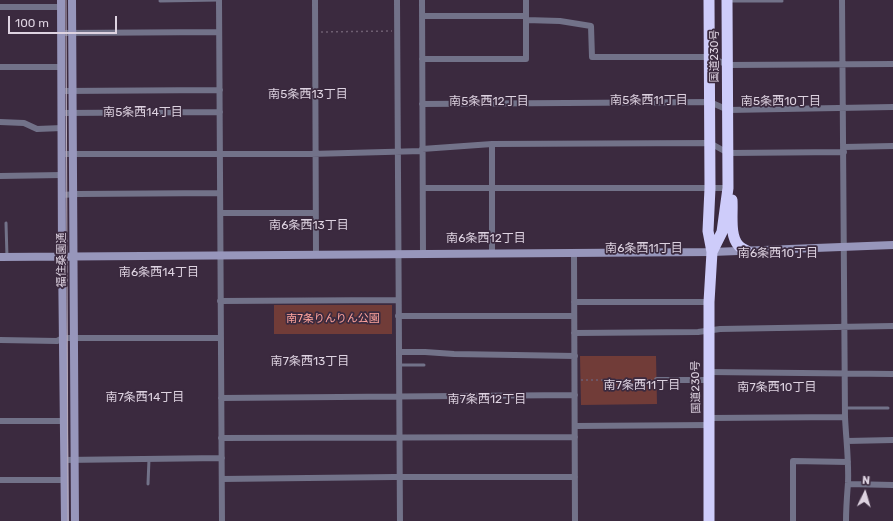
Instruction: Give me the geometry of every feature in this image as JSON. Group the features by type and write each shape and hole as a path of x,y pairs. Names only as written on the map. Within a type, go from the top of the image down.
{"highway":[{"name":"国道230号","path":"709,0 710,188 708,231 712,252 708,302 710,421 709,521"},
{"name":"国道230号","path":"712,252 722,232 728,188 727,1"},
{"path":"728,188 731,197 733,232 735,240 739,246 748,251"}],"street":[{"name":"福住桑園通","path":"72,0 75,521"},
{"path":"219,0 222,521"},
{"path":"315,0 316,255"},
{"path":"397,0 400,521"},
{"path":"422,0 423,254"},
{"path":"422,59 526,59 526,0"},
{"path":"842,0 845,247 845,417 848,462 846,521"},
{"name":"福住桑園通","path":"61,3 64,521"},
{"path":"0,7 61,3"},
{"path":"422,16 526,18 591,26 592,57 709,57 728,65 893,64"},
{"path":"62,33 219,32"},
{"path":"0,67 62,67"},
{"path":"62,91 220,90"},
{"path":"422,104 710,102 728,110 893,107"},
{"path":"62,113 220,112"},
{"path":"0,122 24,123 37,128 62,128"},
{"path":"62,154 398,152 492,144 710,142 728,154 844,150 893,146"},
{"path":"492,144 492,254"},
{"path":"0,176 62,175"},
{"path":"422,188 728,188"},
{"path":"62,195 220,193"},
{"path":"221,213 316,212"},
{"path":"3,257 712,252 893,245"},
{"path":"574,253 576,521"},
{"path":"220,301 398,300"},
{"path":"574,302 708,302"},
{"path":"398,316 574,316"},
{"path":"574,333 893,326"},
{"path":"0,340 57,341 63,338 221,338"},
{"path":"399,352 575,356"},
{"path":"656,380 709,376 893,374"},
{"path":"221,398 399,398 575,395"},
{"path":"575,426 845,417"},
{"path":"0,421 64,421"},
{"path":"221,438 575,437"},
{"path":"846,441 893,440"},
{"path":"64,460 222,458"},
{"path":"793,521 793,461 848,462"},
{"path":"222,479 400,476 575,476"},
{"path":"0,480 64,480"},
{"path":"848,484 893,485"}],"lane":[{"path":"160,1 219,0"},
{"path":"727,1 782,1"},
{"path":"3,257 6,223"},
{"path":"399,365 424,365"},
{"path":"845,408 888,408"},
{"path":"148,484 149,459"}],"path":[{"path":"320,32 394,31"},
{"path":"580,380 656,380"}],"green space":[{"name":"南7条りんりん公園","path":"274,305 392,305 392,334 274,334"},
{"path":"580,356 656,356 657,404 581,405"}],"tram line":[{"path":"66,0 68,521"}],"district":[{"name":"南5条西13丁目","path":"308,95"},
{"name":"南5条西11丁目","path":"649,101"},
{"name":"南5条西12丁目","path":"489,102"},
{"name":"南5条西10丁目","path":"781,102"},
{"name":"南5条西14丁目","path":"143,113"},
{"name":"南6条西13丁目","path":"309,226"},
{"name":"南6条西12丁目","path":"486,239"},
{"name":"南6条西11丁目","path":"644,249"},
{"name":"南6条西10丁目","path":"778,254"},
{"name":"南6条西14丁目","path":"159,273"},
{"name":"南7条西13丁目","path":"310,362"},
{"name":"南7条西11丁目","path":"642,386"},
{"name":"南7条西10丁目","path":"777,388"},
{"name":"南7条西14丁目","path":"145,398"},
{"name":"南7条西12丁目","path":"487,400"}]}
